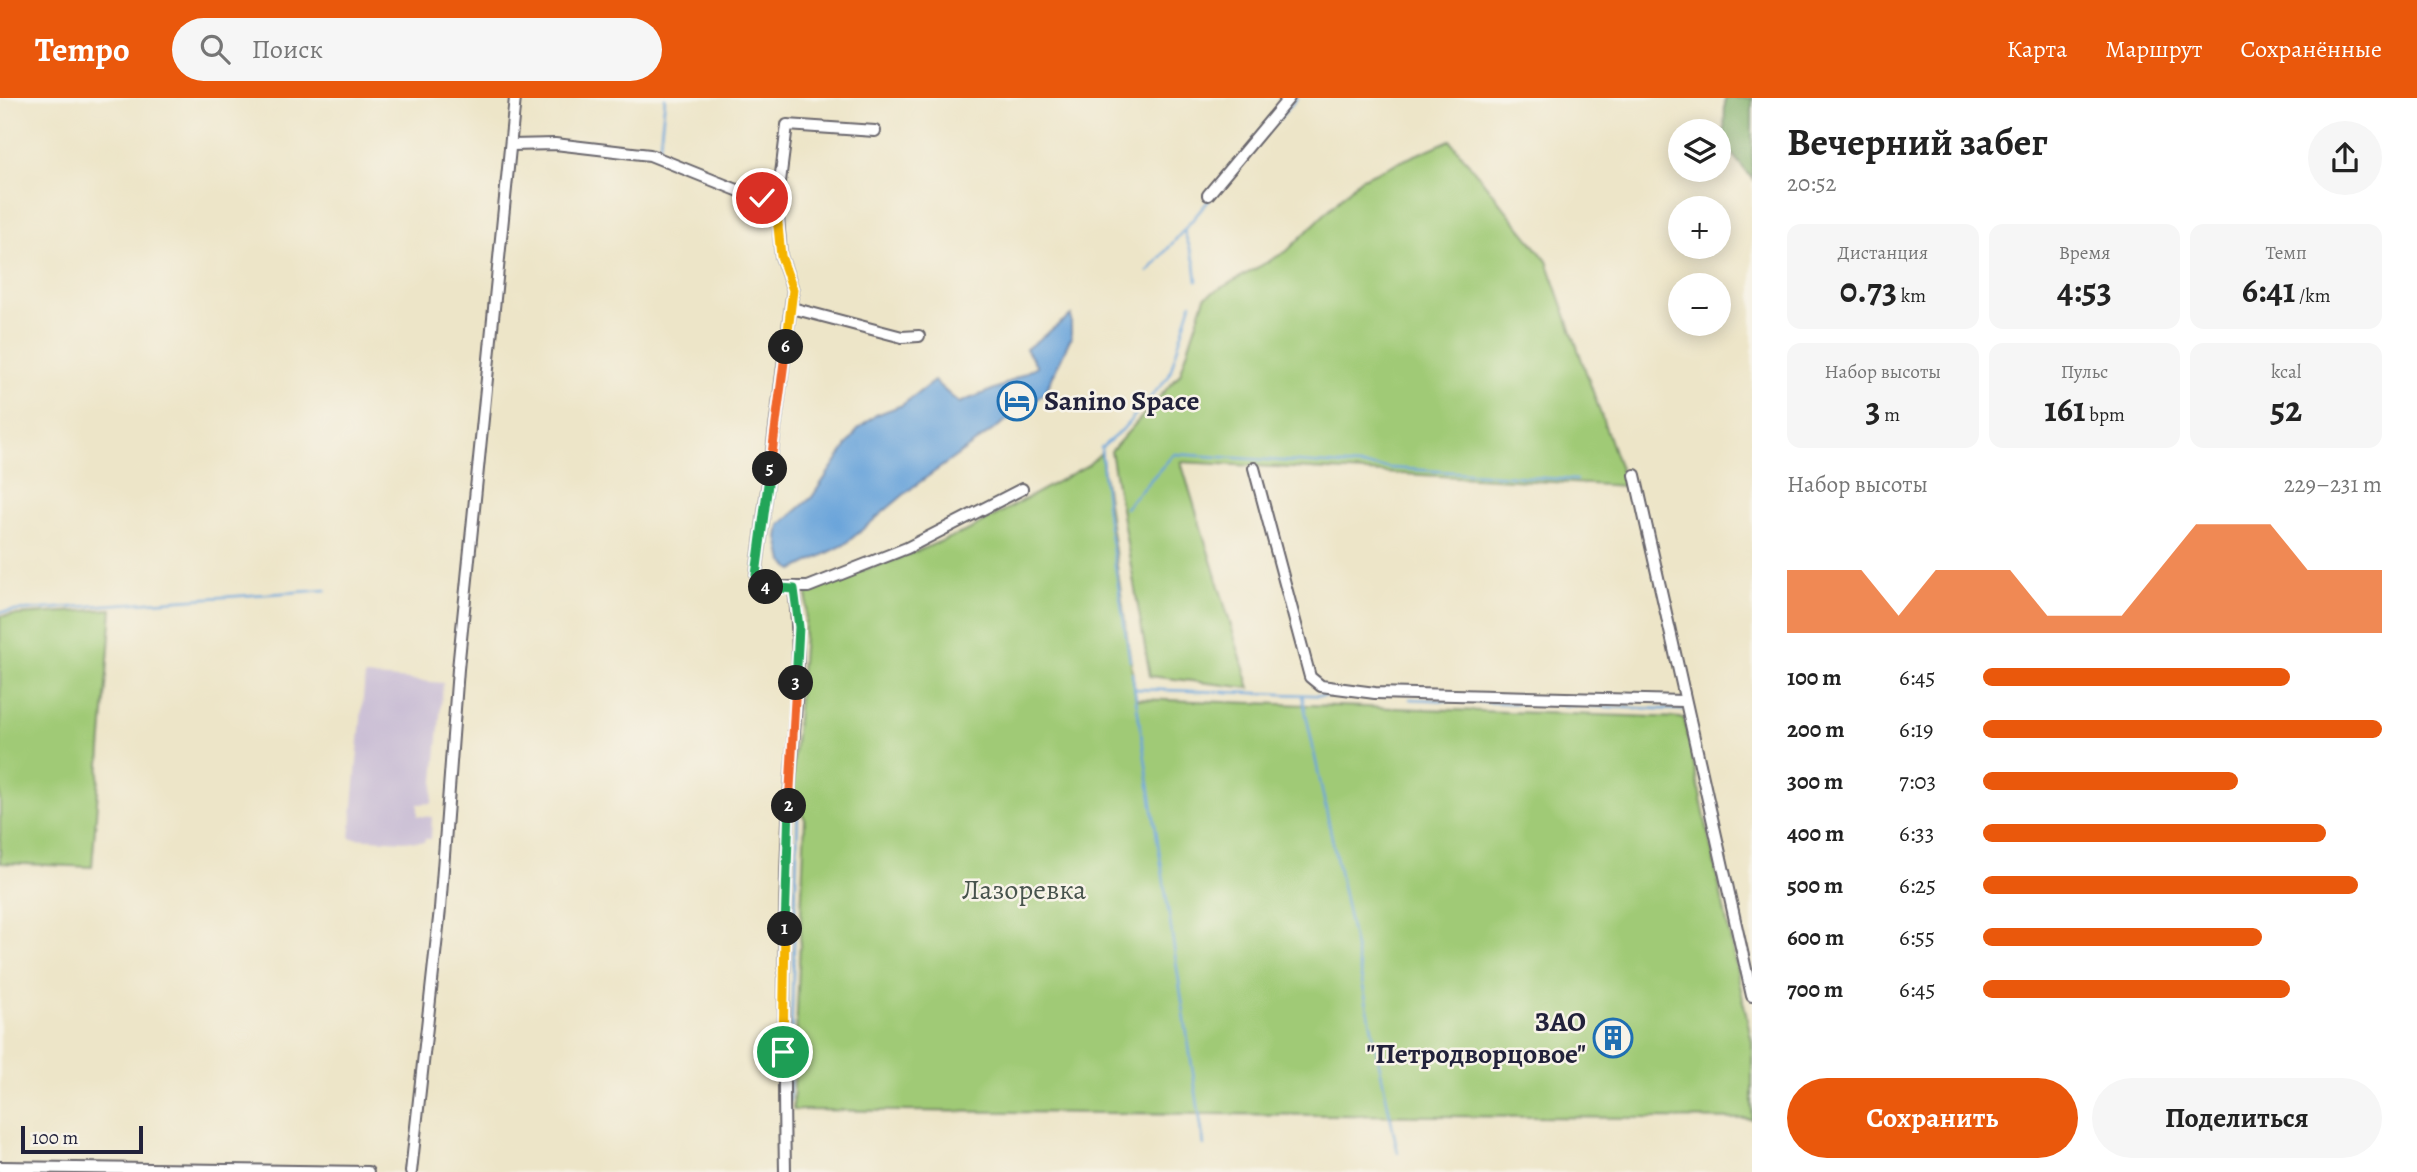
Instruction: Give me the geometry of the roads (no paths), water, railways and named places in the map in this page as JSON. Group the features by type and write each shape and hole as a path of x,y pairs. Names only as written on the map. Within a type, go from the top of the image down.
{"street":[{"path":"411,1172 440,909 458,670 515,98"},
{"path":"1208,195 1289,98"},
{"path":"875,131 787,125 777,206 781,256 793,290 792,308 756,575 765,587 808,587 907,548 1022,489"},
{"path":"511,145 555,144 650,155 777,206"},
{"path":"792,308 902,337 919,336"},
{"path":"1254,468 1310,677 1321,686 1375,693 1684,701"},
{"path":"1635,475 1752,996"},
{"path":"785,1172 783,969 799,627 794,589"},
{"path":"0,1167 368,1172"}],"water":[{"path":"1071,315 1071,337 1045,393 913,487 844,545 793,570 783,562 778,537 780,525 812,497 858,429 876,415 902,405 934,381 959,403 1002,386 1037,366 1026,349"}],"waterway":[{"path":"659,152 665,98"},
{"path":"1262,138 1297,98"},
{"path":"1148,272 1210,199"},
{"path":"1184,231 1195,263 1197,281"},
{"path":"1130,661 1107,514 1101,448 1122,430 1169,376 1191,303"},
{"path":"1125,508 1174,454 1576,480"},
{"path":"0,612 326,590"},
{"path":"1132,673 1204,1145"},
{"path":"1135,689 1369,697"},
{"path":"1302,695 1398,1153"},
{"path":"1410,699 1683,710"},
{"path":"789,1101 798,810"}],"place":[{"name":"Sanino Space","path":"1017,401"},
{"name":"ЗАО \"Петродворцовое\"","path":"1613,1038"}],"park label":[{"name":"Лазоревка","path":"1024,890"}]}
